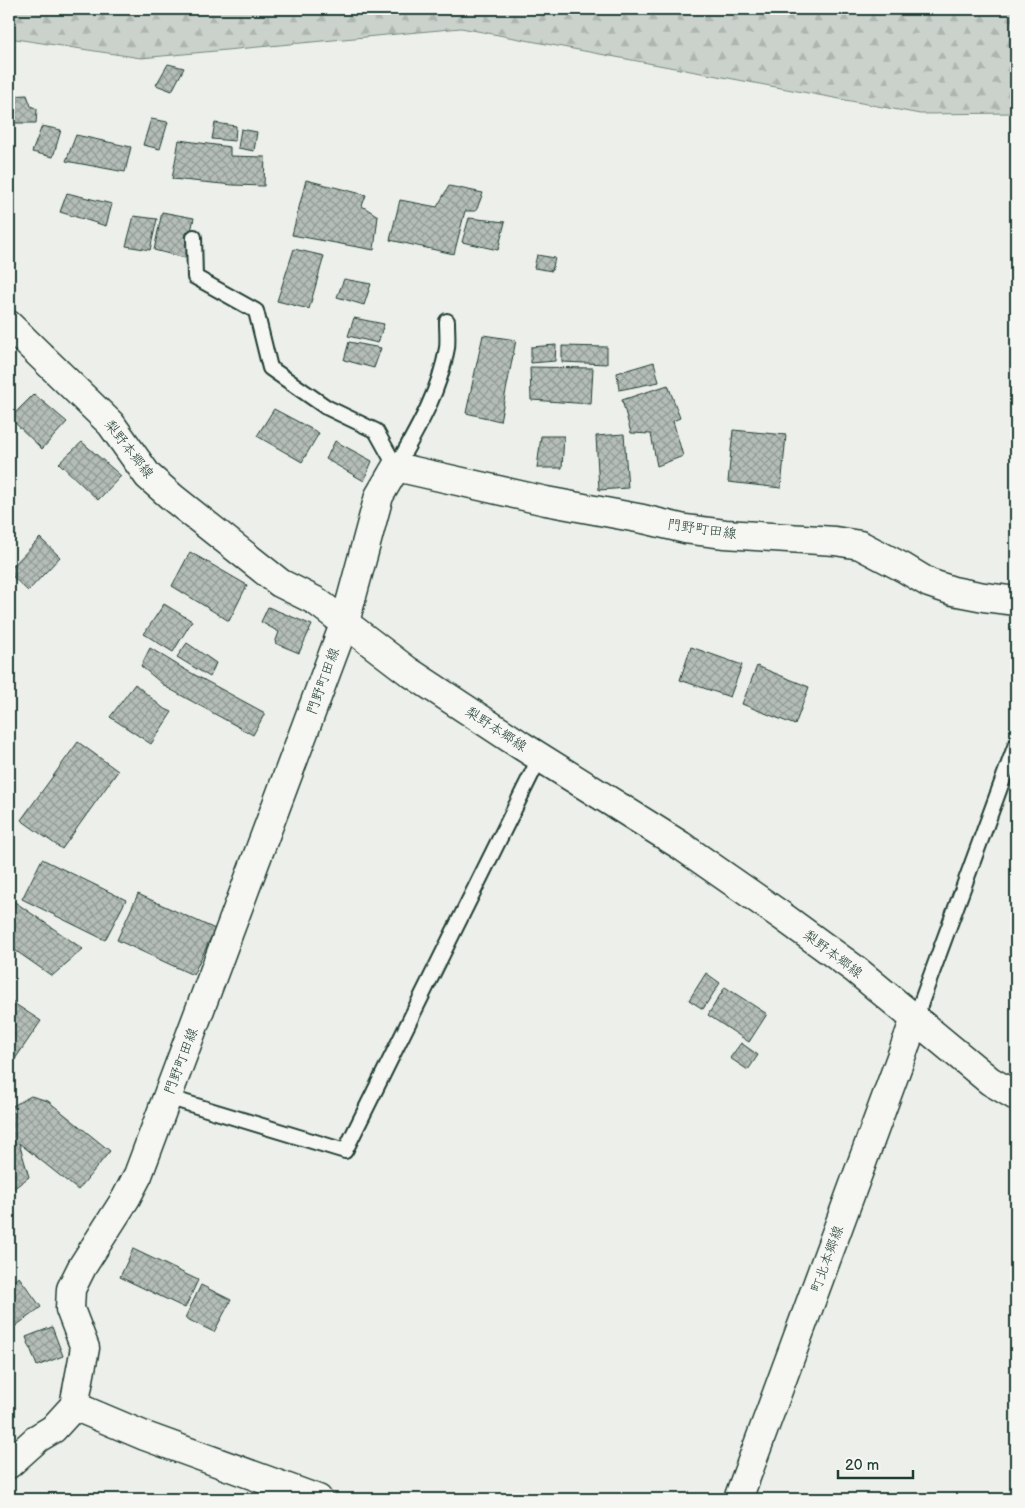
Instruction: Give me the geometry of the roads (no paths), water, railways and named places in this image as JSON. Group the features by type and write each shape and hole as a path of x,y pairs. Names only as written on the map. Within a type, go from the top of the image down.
{"street":[{"name":"梨野本郷線","path":"9,325 111,424 148,476 172,498 280,583 316,601 408,671 540,758 680,845 782,916 856,970 990,1081 1016,1096"},
{"name":"門野町田線","path":"74,1406 84,1348 70,1309 71,1289 82,1267 126,1198 138,1175 345,622 379,496 396,467 546,501 643,519 685,529 860,545 929,584 976,596 1016,601"},
{"name":"町北本郷線","path":"738,1499 915,1019"},
{"path":"9,1464 38,1438 54,1429 74,1406 145,1436 318,1499"}],"lane":[{"path":"194,237 195,277 256,311 270,368 326,407 376,431 396,467"},
{"path":"396,467 413,438 435,393 447,348 447,321"},
{"path":"915,1019 1016,744"},
{"path":"167,1097 345,1151 540,758"}]}
